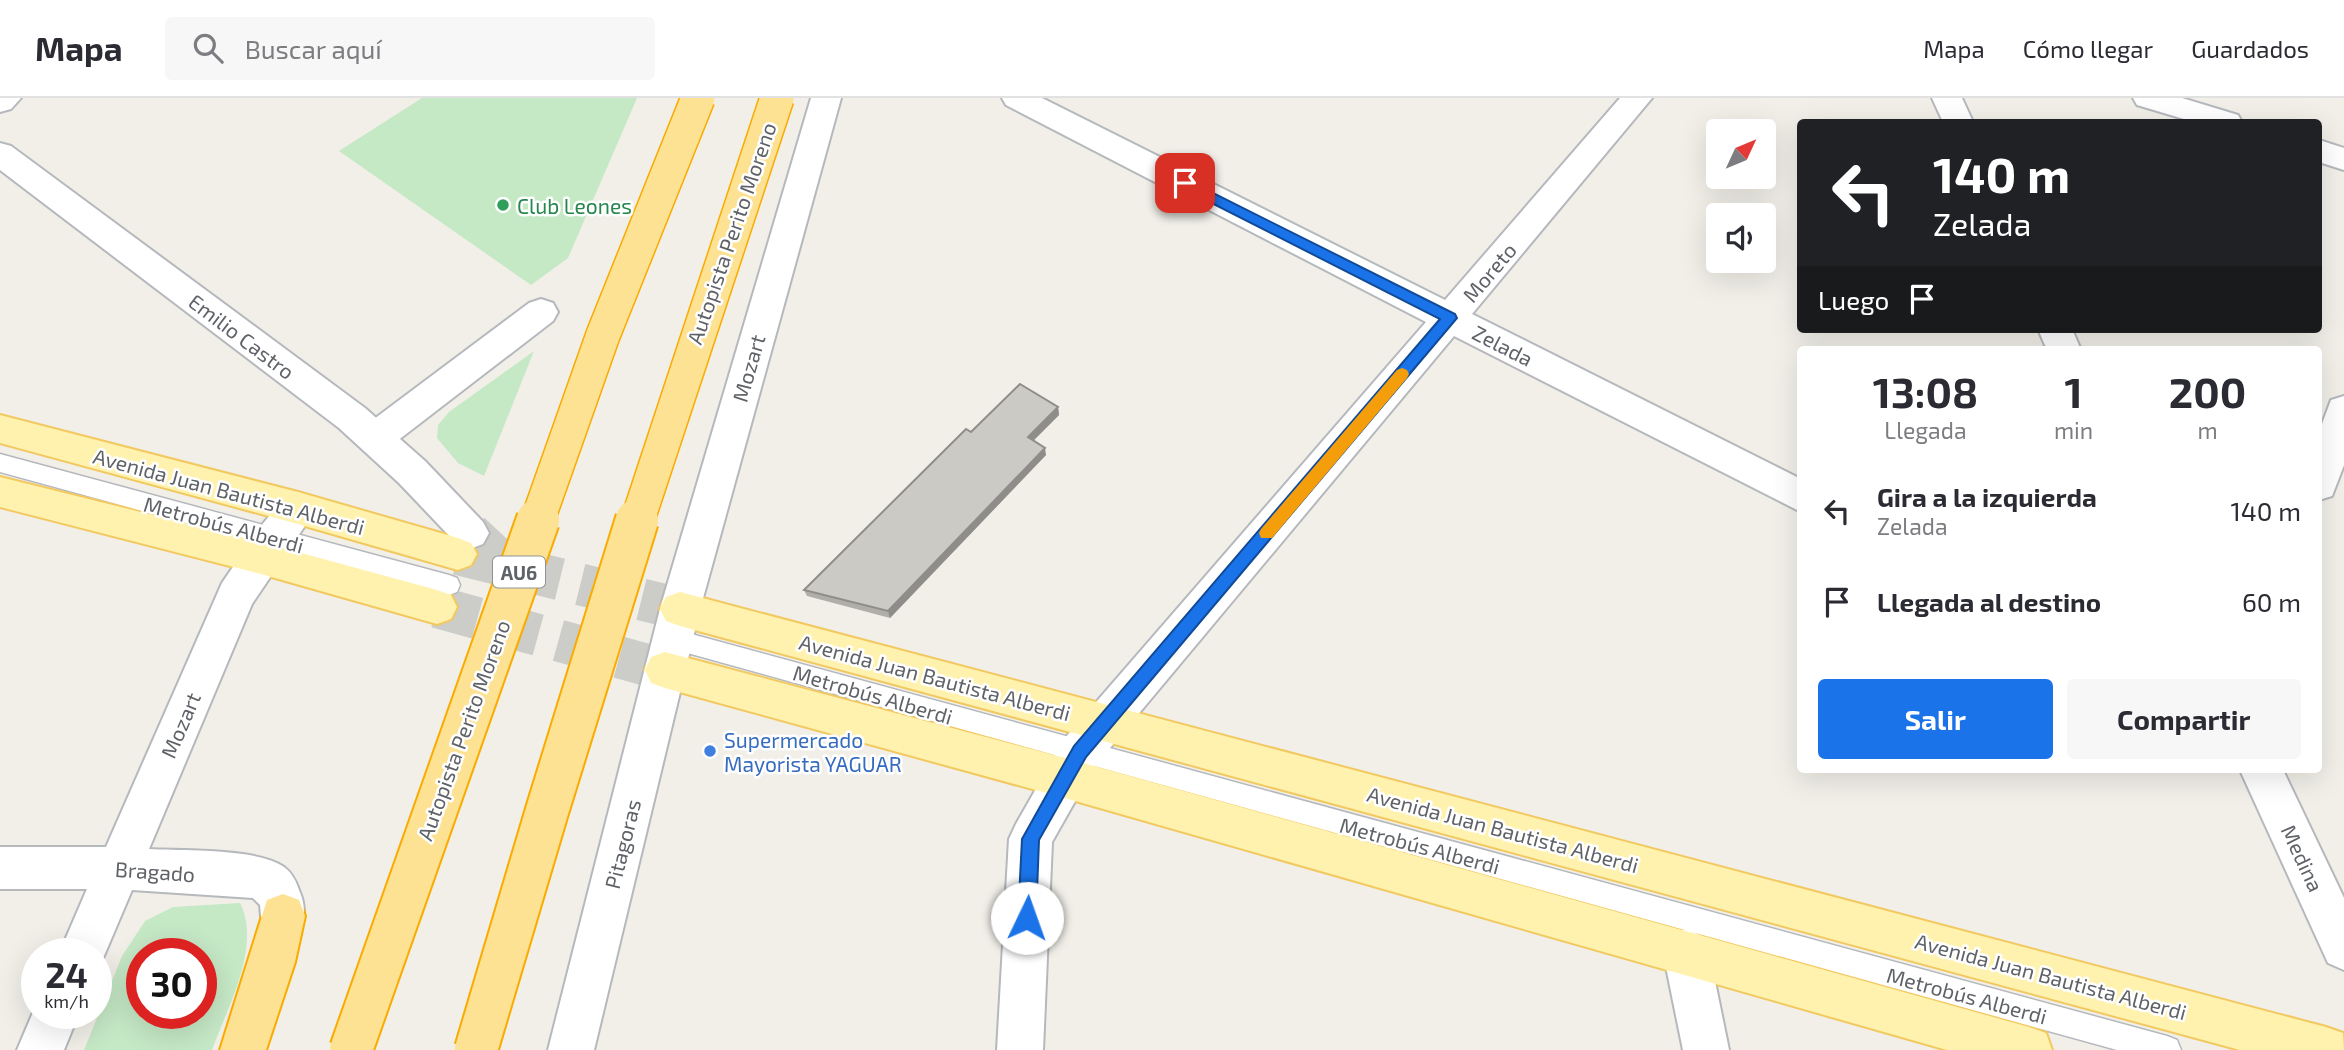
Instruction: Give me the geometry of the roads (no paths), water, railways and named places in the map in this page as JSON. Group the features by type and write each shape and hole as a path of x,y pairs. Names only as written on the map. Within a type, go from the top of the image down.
{"highway":[{"name":"Autopista Perito Moreno","path":"351,1050 603,335 698,98"},
{"name":"Autopista Perito Moreno","path":"476,1050 700,324 777,98"},
{"path":"243,1050 272,962 283,916"}],"main road":[{"name":"Avenida Juan Bautista Alberdi","path":"0,429 277,534 454,570"},
{"name":"Avenida Juan Bautista Alberdi","path":"0,492 277,534 454,570"},
{"name":"Avenida Juan Bautista Alberdi","path":"673,639 1084,751 2326,1050"},
{"name":"Avenida Juan Bautista Alberdi","path":"673,639 1084,751 1686,953 2029,1050"}],"street":[{"path":"0,102 6,98"},
{"name":"Mozart","path":"673,639 825,98"},
{"name":"Zelada","path":"1017,98 1797,495"},
{"name":"Moreto","path":"1020,1050 1031,839 1084,751 1636,98"},
{"path":"1947,98 1957,119"},
{"path":"2148,98 2217,119"},
{"path":"2322,152 2344,159"},
{"name":"Emilio Castro","path":"0,154 375,438 454,570"},
{"path":"375,438 541,312"},
{"path":"2322,476 2344,410"},
{"name":"Mozart","path":"89,938 236,595 277,534"},
{"name":"Pitagoras","path":"571,1050 673,639"},
{"name":"Medina","path":"2262,773 2344,947"},
{"name":"Bragado","path":"0,868 119,868 258,877 267,880 282,897 283,916"},
{"path":"1686,953 1706,1050"},
{"path":"40,1050 49,1029"}],"lane":[{"name":"Metrobús Alberdi","path":"0,463 277,534"},
{"name":"Metrobús Alberdi","path":"1084,751 2167,1050"}],"tunnel":[{"path":"470,533 505,566"},
{"path":"458,554 680,609"},
{"path":"437,607 665,670"}],"place":[{"name":"Club Leones","path":"503,205"},
{"name":"Supermercado Mayorista YAGUAR","path":"710,751"}]}
